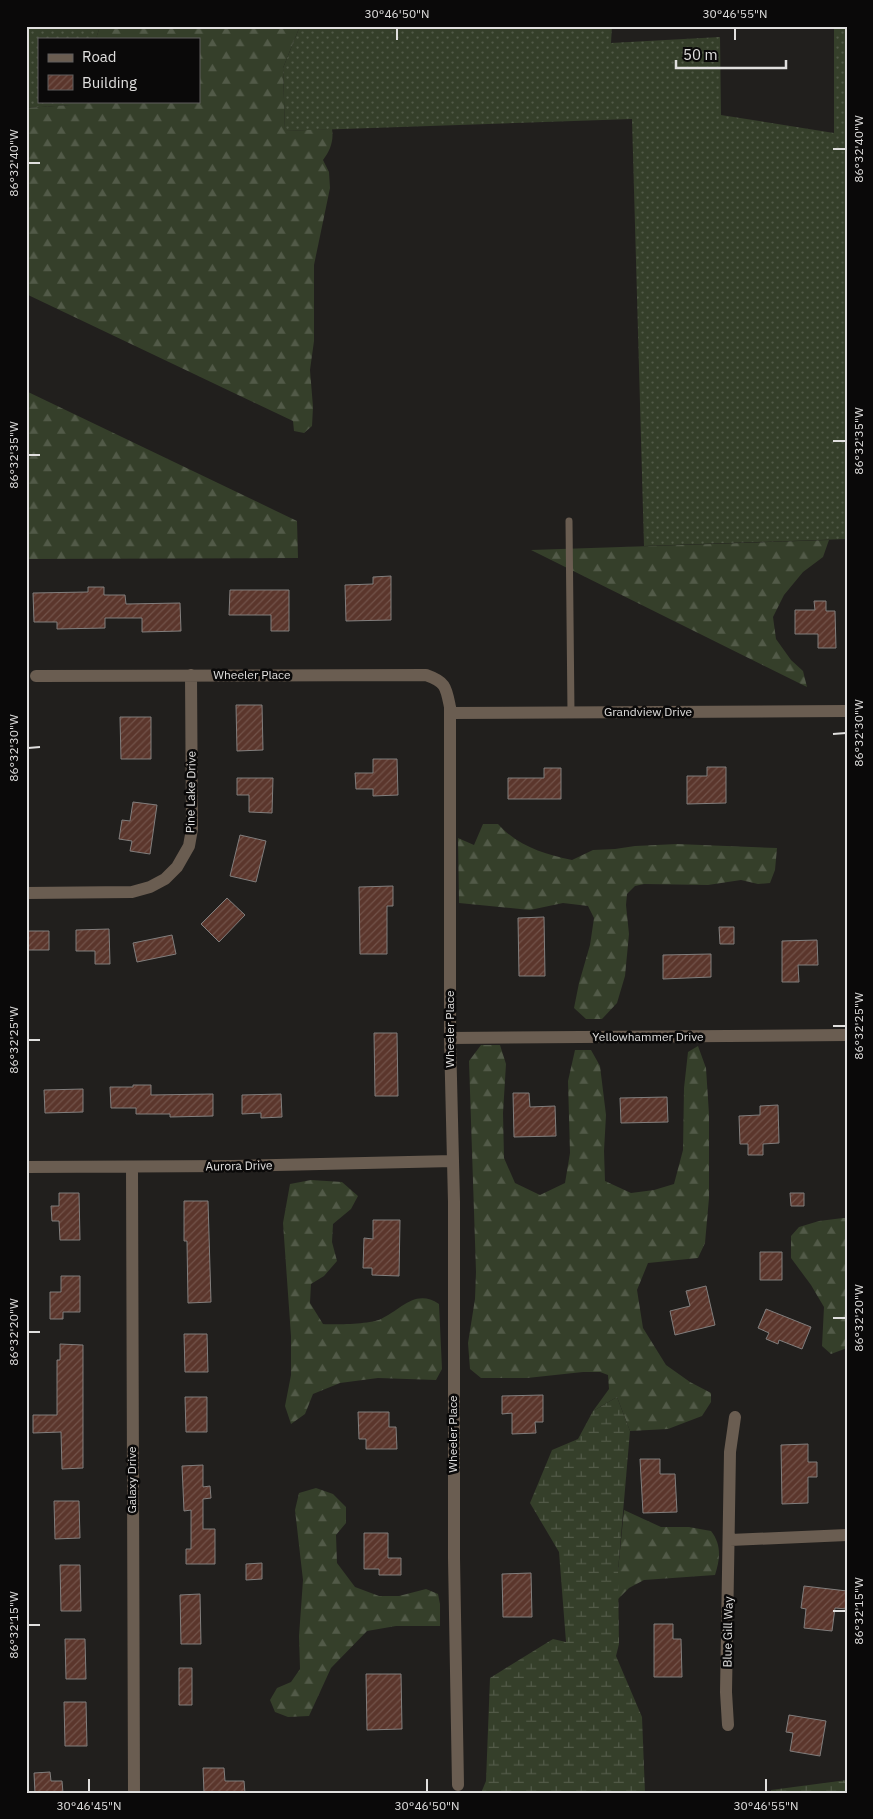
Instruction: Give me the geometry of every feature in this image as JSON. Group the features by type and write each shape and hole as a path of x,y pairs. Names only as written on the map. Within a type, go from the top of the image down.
{"street":[{"name":"Pine Lake Drive","path":"26,893 132,892 150,887 165,879 177,867 189,846 192,828 192,675"},
{"name":"Wheeler Place","path":"36,676 426,675 440,680 446,689 450,713 450,1038 453,1161 454,1558 458,1785"},
{"name":"Grandview Drive","path":"450,713 847,711"},
{"name":"Yellowhammer Drive","path":"450,1038 847,1035"},
{"name":"Aurora Drive","path":"26,1167 233,1166 453,1161"},
{"name":"Galaxy Drive","path":"132,1167 134,1793"},
{"name":"Blue Gill Way","path":"728,1725 726,1692 730,1452 735,1417"},
{"path":"730,1540 847,1535"}],"lane":[{"path":"569,521 571,713"}],"green space":[{"path":"26,26 100,26 96,38 38,38 38,102 72,102 71,105 26,108"},
{"path":"100,26 300,26 283,68 285,131 332,129 331,146 323,160 329,172 330,188 314,265 314,341 310,370 313,407 312,426 304,433 294,431 293,421 26,294 26,108 70,105 72,102 200,102 200,38 96,38"},
{"path":"300,26 612,26 611,43 720,37 721,115 834,133 834,26 847,26 847,539 644,546 632,119 285,131 283,68"},
{"path":"26,391 297,521 298,558 26,559"},
{"path":"829,540 823,557 803,572 784,595 773,617 776,639 791,660 803,671 807,687 531,550"},
{"path":"483,824 498,824 514,838 532,848 572,860 593,850 635,846 677,844 777,848 775,870 770,883 758,884 741,880 708,885 644,884 635,886 627,894 626,905 629,934 625,976 617,1003 602,1019 586,1019 574,1008 590,945 594,918 588,906 563,903 530,910 459,903 458,838 474,845"},
{"path":"481,1045 500,1045 506,1064 503,1113 504,1158 515,1183 540,1195 565,1183 570,1153 568,1081 575,1050 591,1050 600,1066 606,1115 605,1181 631,1193 654,1190 674,1184 683,1150 684,1088 688,1052 698,1046 706,1068 709,1114 709,1198 705,1243 698,1258 648,1263 637,1290 643,1328 666,1365 690,1382 711,1393 711,1402 702,1416 668,1429 630,1431 617,1397 593,1411 609,1389 608,1375 600,1372 583,1372 527,1378 481,1378 470,1369 468,1343 475,1299 476,1272 469,1061"},
{"path":"311,1180 342,1182 358,1196 351,1209 333,1224 332,1242 337,1261 324,1276 311,1284 310,1303 323,1324 353,1324 376,1321 415,1299 423,1298 430,1300 439,1304 442,1369 436,1380 378,1378 340,1383 313,1394 305,1414 291,1424 285,1406 291,1375 291,1336 283,1223 290,1184"},
{"path":"847,1218 847,1348 831,1354 822,1346 824,1307 811,1285 791,1258 791,1236 799,1227 819,1221"},
{"path":"617,1397 630,1431 618,1571 619,1644 616,1656 642,1717 645,1793 481,1793 486,1781 490,1678 553,1639 566,1642 559,1552 530,1503 552,1450 578,1439 593,1411"},
{"path":"316,1488 333,1494 346,1507 346,1523 336,1535 337,1563 355,1587 379,1596 399,1596 426,1589 438,1594 440,1626 396,1626 367,1631 331,1668 309,1716 288,1717 275,1712 270,1700 277,1688 291,1682 300,1669 299,1636 303,1580 295,1510 299,1493"},
{"path":"624,1510 661,1527 689,1527 711,1531 715,1536 719,1552 715,1575 644,1580 629,1588 618,1599 618,1571"},
{"path":"847,1780 847,1793 771,1793 771,1790"}],"building":[{"path":"391,576 391,620 346,621 345,585 373,584 373,577"},
{"path":"88,587 104,587 104,595 125,595 126,604 180,603 181,631 142,632 142,618 105,618 105,628 57,629 57,622 34,622 33,593 88,592"},
{"path":"230,590 289,590 289,631 271,631 271,615 229,615"},
{"path":"814,601 826,601 826,611 835,611 836,648 818,648 818,634 795,634 795,610 815,610"},
{"path":"236,705 262,705 263,750 237,751"},
{"path":"120,717 151,717 151,759 121,759"},
{"path":"373,759 397,759 398,795 373,796 373,789 356,789 355,773 373,773"},
{"path":"707,767 726,767 726,803 687,804 687,776 707,776"},
{"path":"544,768 561,768 561,799 508,799 508,778 544,778"},
{"path":"237,778 273,778 272,813 249,812 249,795 237,795"},
{"path":"133,802 157,805 150,854 130,851 132,841 119,839 122,820 130,821"},
{"path":"240,835 266,841 256,882 230,876"},
{"path":"393,886 393,906 387,906 387,954 360,954 359,887"},
{"path":"227,898 245,915 219,942 201,924"},
{"path":"544,917 545,976 519,976 518,918"},
{"path":"719,927 734,927 734,944 720,944"},
{"path":"109,929 110,964 95,964 95,951 76,951 76,930"},
{"path":"26,931 49,931 49,950 26,950"},
{"path":"172,935 176,954 137,962 133,943"},
{"path":"817,940 818,965 798,965 799,982 782,982 782,941"},
{"path":"711,954 711,977 663,979 663,955"},
{"path":"374,1033 397,1033 398,1096 375,1096"},
{"path":"133,1085 151,1085 151,1095 213,1094 213,1116 170,1117 170,1114 136,1114 136,1108 111,1108 110,1087 133,1087"},
{"path":"83,1089 83,1112 45,1113 44,1090"},
{"path":"513,1093 529,1093 530,1107 555,1106 556,1136 514,1137"},
{"path":"281,1094 282,1117 261,1118 261,1113 242,1114 242,1095"},
{"path":"667,1097 668,1122 621,1123 620,1098"},
{"path":"778,1105 779,1143 763,1144 763,1155 748,1155 748,1144 740,1144 739,1116 760,1115 760,1106"},
{"path":"59,1193 79,1193 80,1240 60,1240 59,1221 52,1221 51,1206 59,1206"},
{"path":"790,1193 804,1193 804,1206 791,1206"},
{"path":"184,1201 208,1201 211,1302 188,1303 187,1241 184,1241"},
{"path":"373,1220 400,1220 399,1276 372,1275 372,1268 363,1268 364,1238 373,1239"},
{"path":"760,1252 782,1252 782,1280 760,1280"},
{"path":"61,1276 80,1276 80,1312 63,1312 63,1319 50,1319 50,1292 61,1292"},
{"path":"706,1286 715,1325 675,1335 670,1311 690,1306 686,1291"},
{"path":"766,1309 811,1327 802,1349 779,1340 778,1344 766,1339 769,1333 758,1328"},
{"path":"184,1334 207,1334 208,1372 185,1372"},
{"path":"60,1344 83,1345 83,1468 62,1469 61,1432 33,1433 33,1415 57,1415 57,1360 60,1360"},
{"path":"543,1395 543,1422 535,1422 536,1433 512,1434 512,1413 502,1414 502,1396"},
{"path":"185,1397 207,1397 207,1432 186,1432"},
{"path":"358,1412 389,1412 389,1427 396,1427 397,1449 366,1449 366,1439 359,1439"},
{"path":"808,1444 808,1462 817,1462 817,1477 808,1477 808,1503 782,1504 781,1445"},
{"path":"640,1459 660,1459 660,1474 675,1474 677,1512 643,1513"},
{"path":"203,1465 203,1487 210,1486 211,1498 203,1499 203,1529 215,1529 215,1564 186,1564 186,1549 191,1549 191,1510 184,1511 182,1466"},
{"path":"54,1501 79,1501 80,1538 55,1539"},
{"path":"364,1533 388,1533 388,1558 401,1558 401,1575 379,1575 379,1569 364,1569"},
{"path":"262,1563 262,1579 246,1580 246,1564"},
{"path":"60,1565 80,1565 81,1611 61,1611"},
{"path":"531,1573 532,1617 503,1617 502,1574"},
{"path":"804,1586 847,1591 847,1609 835,1608 832,1631 804,1628 806,1609 801,1608"},
{"path":"200,1594 201,1644 181,1644 180,1595"},
{"path":"654,1624 673,1624 673,1639 681,1639 682,1677 654,1677"},
{"path":"65,1639 85,1639 86,1679 66,1679"},
{"path":"179,1668 192,1668 192,1705 179,1705"},
{"path":"366,1674 401,1674 402,1729 367,1730"},
{"path":"64,1702 86,1702 87,1746 65,1746"},
{"path":"789,1715 826,1721 820,1756 790,1751 793,1733 786,1732"},
{"path":"203,1768 224,1768 225,1781 244,1781 245,1793 204,1793"},
{"path":"50,1772 51,1781 62,1781 63,1793 35,1793 34,1773"}]}
